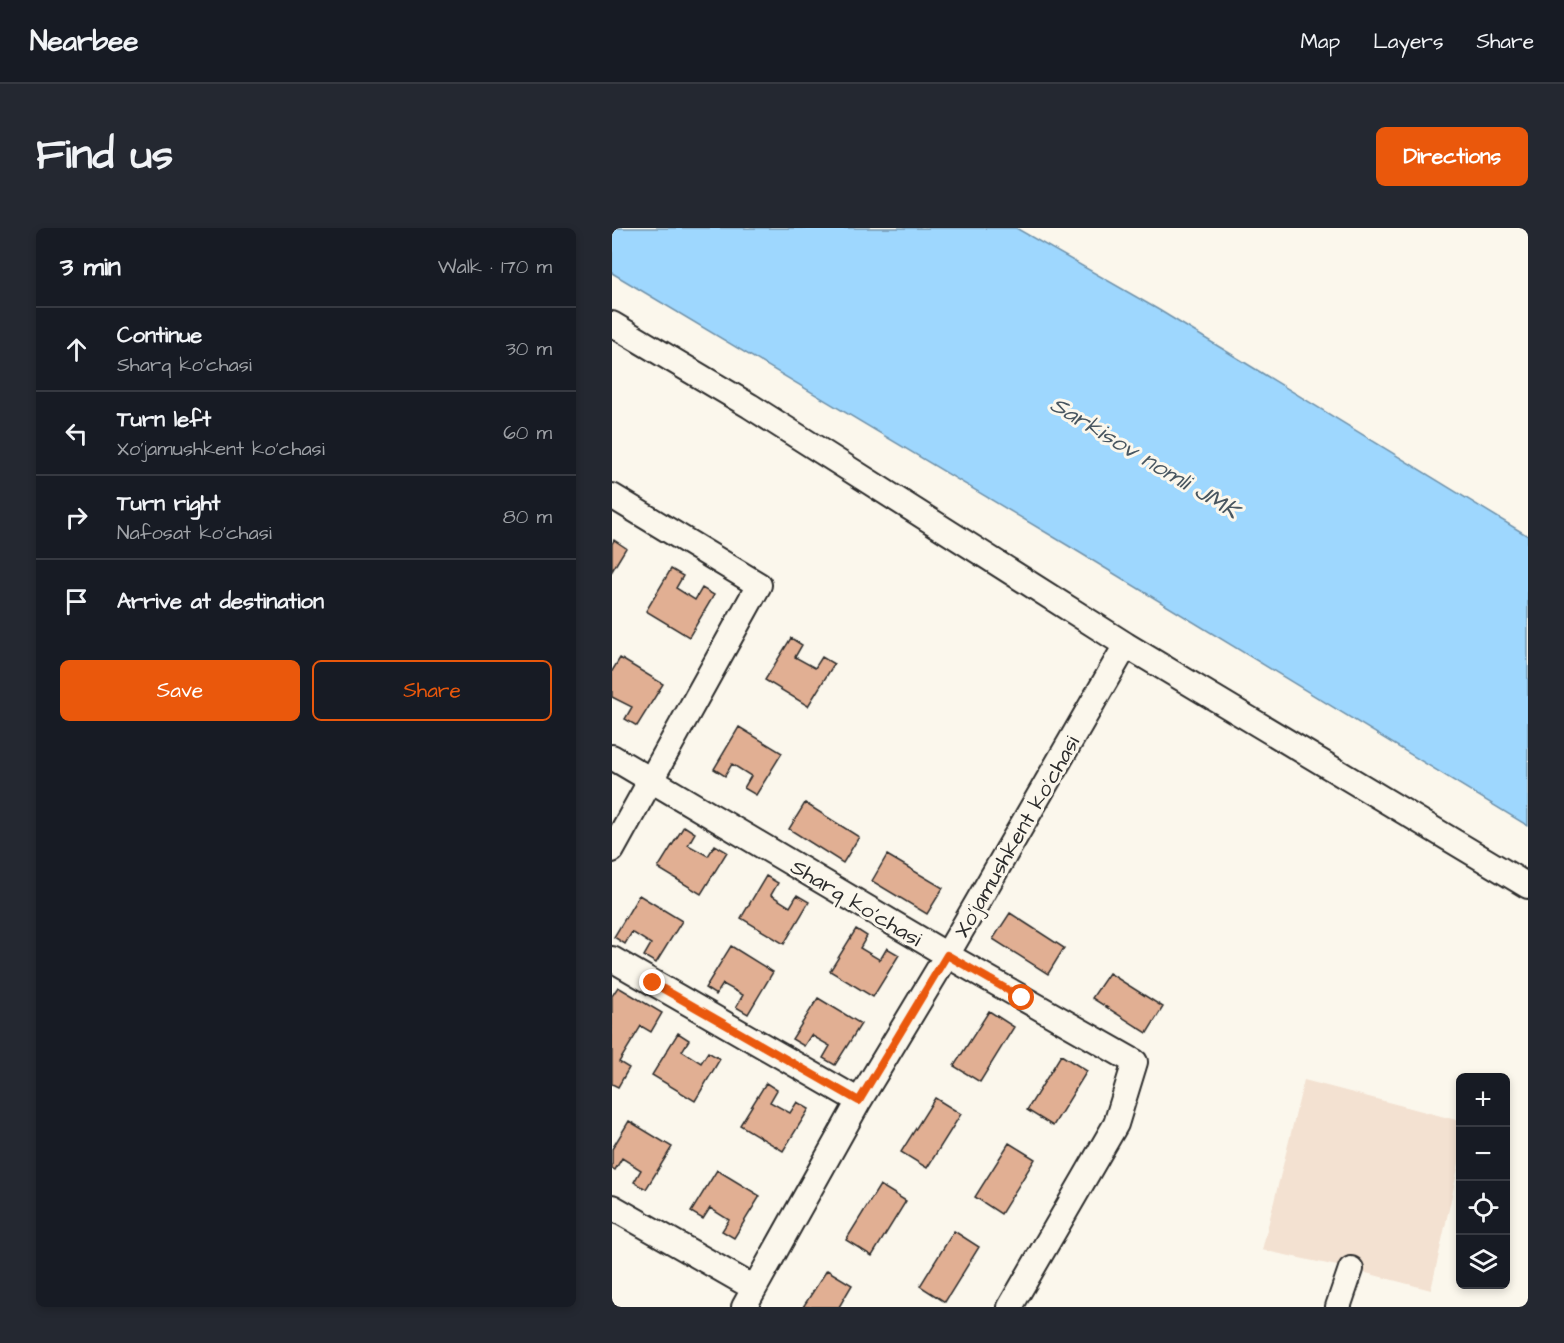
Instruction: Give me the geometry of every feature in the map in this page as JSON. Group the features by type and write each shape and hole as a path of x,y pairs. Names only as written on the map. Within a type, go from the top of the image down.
{"street":[{"path":"612,324 750,406 1126,645 1528,886"},
{"path":"612,496 759,585 612,850"},
{"name":"Xo‘jamushkent ko'chasi","path":"749,1298 859,1101 947,955 1126,645"},
{"name":"Sharq ko‘chasi","path":"612,757 947,955 1135,1062 1116,1124 1010,1307"},
{"path":"612,959 859,1101"},
{"path":"612,1207 749,1298"},
{"path":"1338,1307 1351,1269"}],"shaded area":[{"path":"1304,1080 1456,1120 1456,1177 1431,1290 1351,1269 1262,1250"}],"water":[{"name":"Sarkisov nomli JMK","path":"612,228 1016,228 1159,310 1528,536 1528,826 1072,548 612,273"}],"building":[{"path":"614,540 626,548 612,571 612,544"},
{"path":"671,569 683,576 676,588 695,600 702,588 714,595 689,637 646,611"},
{"path":"791,638 802,645 795,657 815,668 822,657 834,664 808,706 765,680"},
{"path":"620,658 663,684 637,726 625,719 632,707 612,697 612,671"},
{"path":"739,727 782,753 756,795 744,788 751,776 732,764 725,776 714,769"},
{"path":"805,803 859,837 843,863 789,829"},
{"path":"684,826 695,833 688,845 708,856 715,845 727,852 701,894 658,868"},
{"path":"887,855 943,888 927,914 872,881"},
{"path":"766,876 778,883 771,895 790,907 797,895 809,902 784,944 741,918"},
{"path":"639,895 682,921 656,963 644,956 651,944 632,932 625,944 614,937"},
{"path":"1010,913 1064,948 1048,974 993,939"},
{"path":"856,929 867,936 860,948 880,960 887,948 899,955 873,997 830,971"},
{"path":"731,946 773,972 748,1014 736,1007 743,995 723,984 716,995 705,988"},
{"path":"1109,973 1163,1007 1147,1033 1092,998"},
{"path":"618,987 662,1013 651,1032 641,1026 619,1062 629,1068 618,1087 612,1084 612,996"},
{"path":"818,998 861,1024 835,1065 823,1058 830,1046 811,1035 804,1046 792,1039"},
{"path":"989,1011 1014,1027 980,1082 954,1066"},
{"path":"678,1033 689,1040 682,1051 701,1063 708,1052 720,1059 695,1101 652,1075"},
{"path":"1061,1055 1087,1071 1053,1126 1027,1110"},
{"path":"766,1083 777,1090 770,1102 790,1113 797,1102 809,1109 783,1151 740,1125"},
{"path":"935,1098 961,1114 927,1168 901,1152"},
{"path":"629,1121 672,1147 646,1189 634,1182 641,1170 622,1158 615,1170 612,1168 612,1149"},
{"path":"1009,1143 1035,1159 1001,1214 975,1197"},
{"path":"717,1170 760,1196 734,1238 722,1231 729,1220 710,1208 703,1219 691,1212"},
{"path":"880,1185 906,1201 872,1256 846,1240"},
{"path":"954,1231 979,1247 945,1302 920,1286"},
{"path":"827,1270 852,1285 839,1307 803,1307"}],"route":[{"path":"653,983 859,1101 947,955 1022,998"}]}
